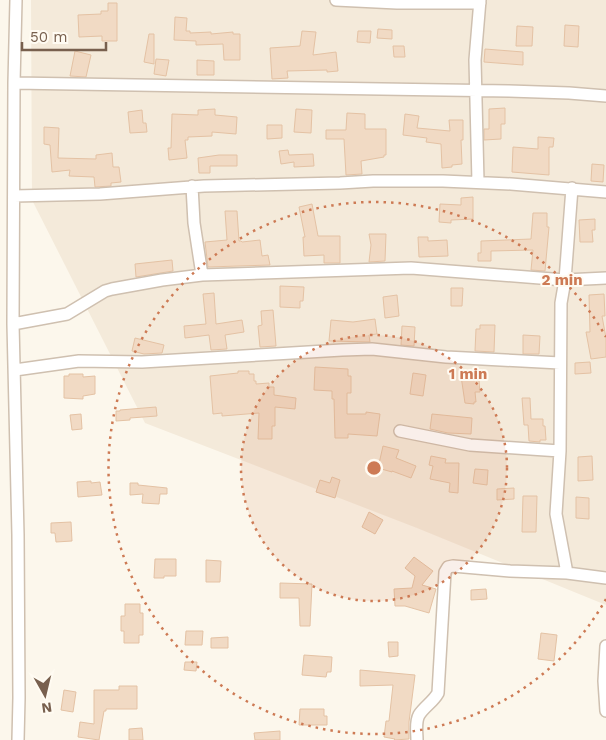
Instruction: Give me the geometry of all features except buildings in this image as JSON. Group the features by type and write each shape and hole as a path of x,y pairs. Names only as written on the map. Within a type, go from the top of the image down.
{"street":[{"path":"16,0 13,324 18,545 18,740"},
{"path":"336,0 398,3 480,1 475,60 478,182"},
{"path":"14,83 569,93 606,96"},
{"path":"14,196 100,194 192,186 340,183 374,180 478,182 606,192"},
{"path":"192,186 194,223 202,275"},
{"path":"567,574 556,514 560,451 561,303 565,280 572,188"},
{"path":"13,324 67,314 105,291 112,289 202,275 411,268 565,280 606,278"},
{"path":"14,370 79,360 142,362 342,350 372,350 446,357 560,363"},
{"path":"400,431 470,445 560,451"},
{"path":"417,740 416,723 419,715 434,701 438,693 446,572 448,567 606,578"},
{"path":"606,646 604,681 606,710"}],"shaded area":[{"path":"31,0 606,0 606,605 417,528 145,423 32,200"}]}
